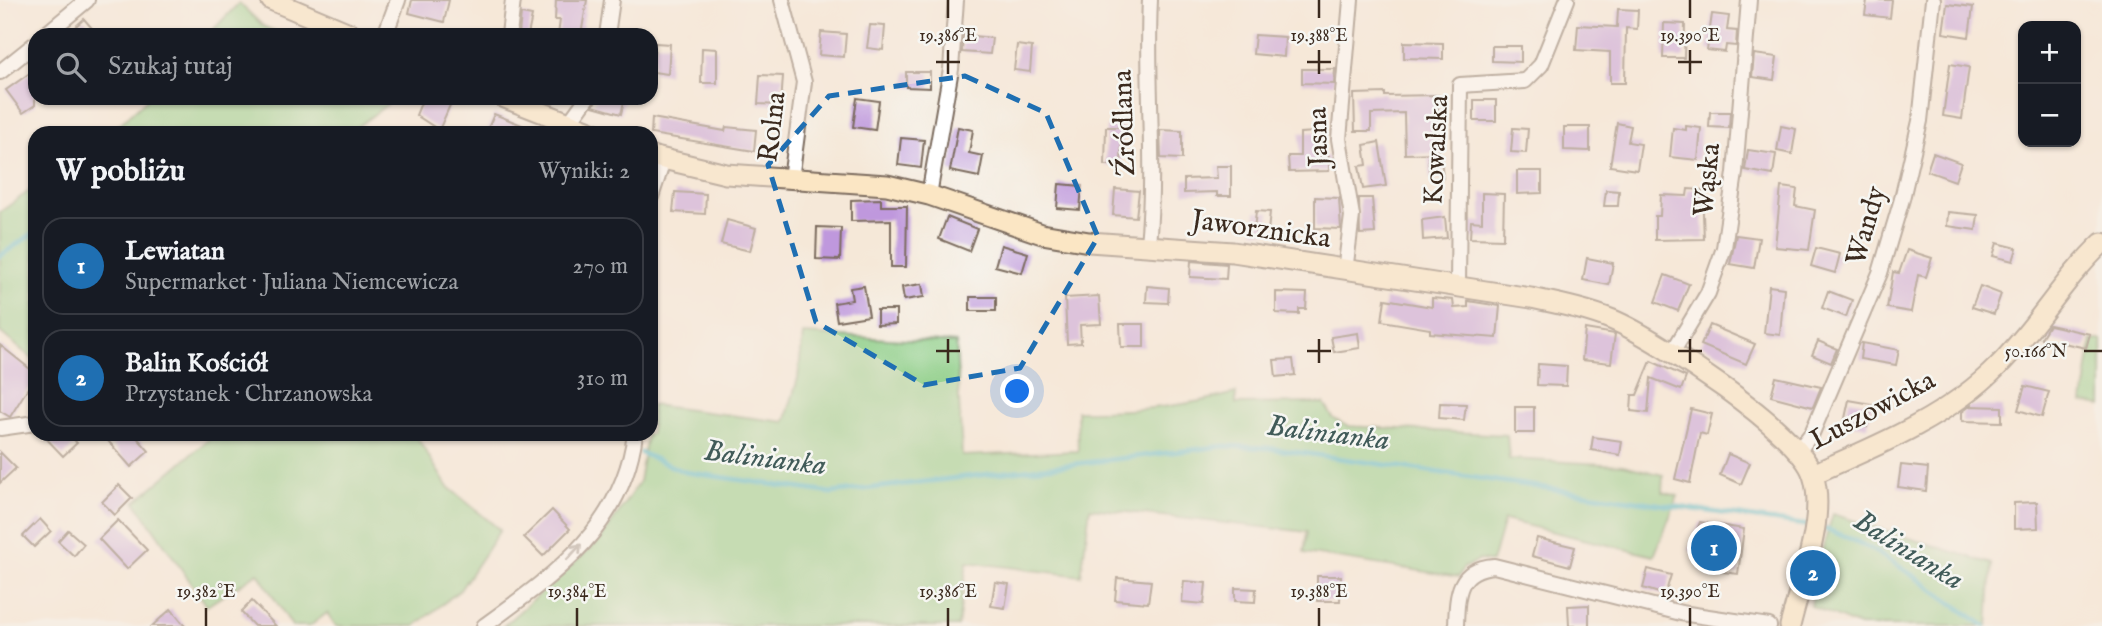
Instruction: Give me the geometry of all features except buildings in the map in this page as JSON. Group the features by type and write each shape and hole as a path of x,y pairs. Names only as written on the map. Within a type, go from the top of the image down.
{"street":[{"path":"54,28 87,0"},
{"path":"271,0 337,28"},
{"path":"388,28 398,0"},
{"path":"510,28 513,0"},
{"path":"608,28 612,0"},
{"name":"Rolna","path":"782,0 804,82 792,179"},
{"path":"929,195 951,69 956,0"},
{"name":"Źródlana","path":"1148,244 1152,184 1147,53 1150,0"},
{"name":"Jasna","path":"1345,271 1352,216 1339,139 1351,0"},
{"name":"Kowalska","path":"1458,286 1460,85 1525,81 1541,65 1567,0"},
{"name":"Wąska","path":"1672,354 1707,293 1724,248 1735,173 1749,0"},
{"name":"Wandy","path":"1799,450 1812,433 1880,273 1920,121 1933,0"},
{"path":"0,72 28,50"},
{"path":"523,105 577,126"},
{"path":"569,123 582,105"},
{"name":"Jaworznicka","path":"658,158 726,174 852,180 929,195 1042,234 1089,242 1233,252 1578,307 1616,321 1672,354 1756,413 1799,450 1813,474"},
{"name":"Luszowicka","path":"1813,474 1925,421 1998,367 2084,260 2102,243"},
{"path":"0,428 28,423"},
{"path":"484,626 553,574 613,508 634,444"},
{"path":"1790,626 1818,505 1813,474"},
{"path":"1456,626 1458,591 1463,578 1473,570 1494,566 1681,613 1769,626"}],"highlighted area":[{"path":"965,76 1046,113 1098,237 1020,368 924,385 816,322 768,165 829,96"}],"green space":[{"path":"239,3 267,28 215,28"},
{"path":"140,105 387,105 358,126 118,126"},
{"path":"28,192 28,355 0,332 0,212"},
{"path":"803,334 956,343 962,456 1078,451 1077,411 1157,408 1236,393 1236,404 1324,403 1333,418 1347,426 1507,435 1509,459 1623,465 1663,475 1662,492 1678,496 1654,556 1504,520 1492,562 1480,560 1463,568 1459,577 1304,553 1307,532 1090,508 1081,576 967,562 958,626 503,626 601,539 639,482 646,441 658,441 658,406 785,422 798,378"},
{"path":"2092,340 2102,340 2102,406 2083,403"},
{"path":"207,441 419,441 447,486 500,530 460,590 415,626 336,626 327,613 310,626 292,626 258,573 207,606 135,502"},
{"path":"1833,514 1992,564 1988,626 1859,626 1811,606 1819,560"}],"waterway":[{"name":"Balinianka","path":"0,256 28,237"},
{"name":"Balinianka","path":"641,453 685,472 831,493 1224,446 1268,448 1811,526"},
{"name":"Balinianka","path":"1820,528 1840,534 1883,556 1985,626"}],"place":[{"name":"Lewiatan","path":"1714,548"},
{"name":"Balin Kościół","path":"1813,573"}]}
